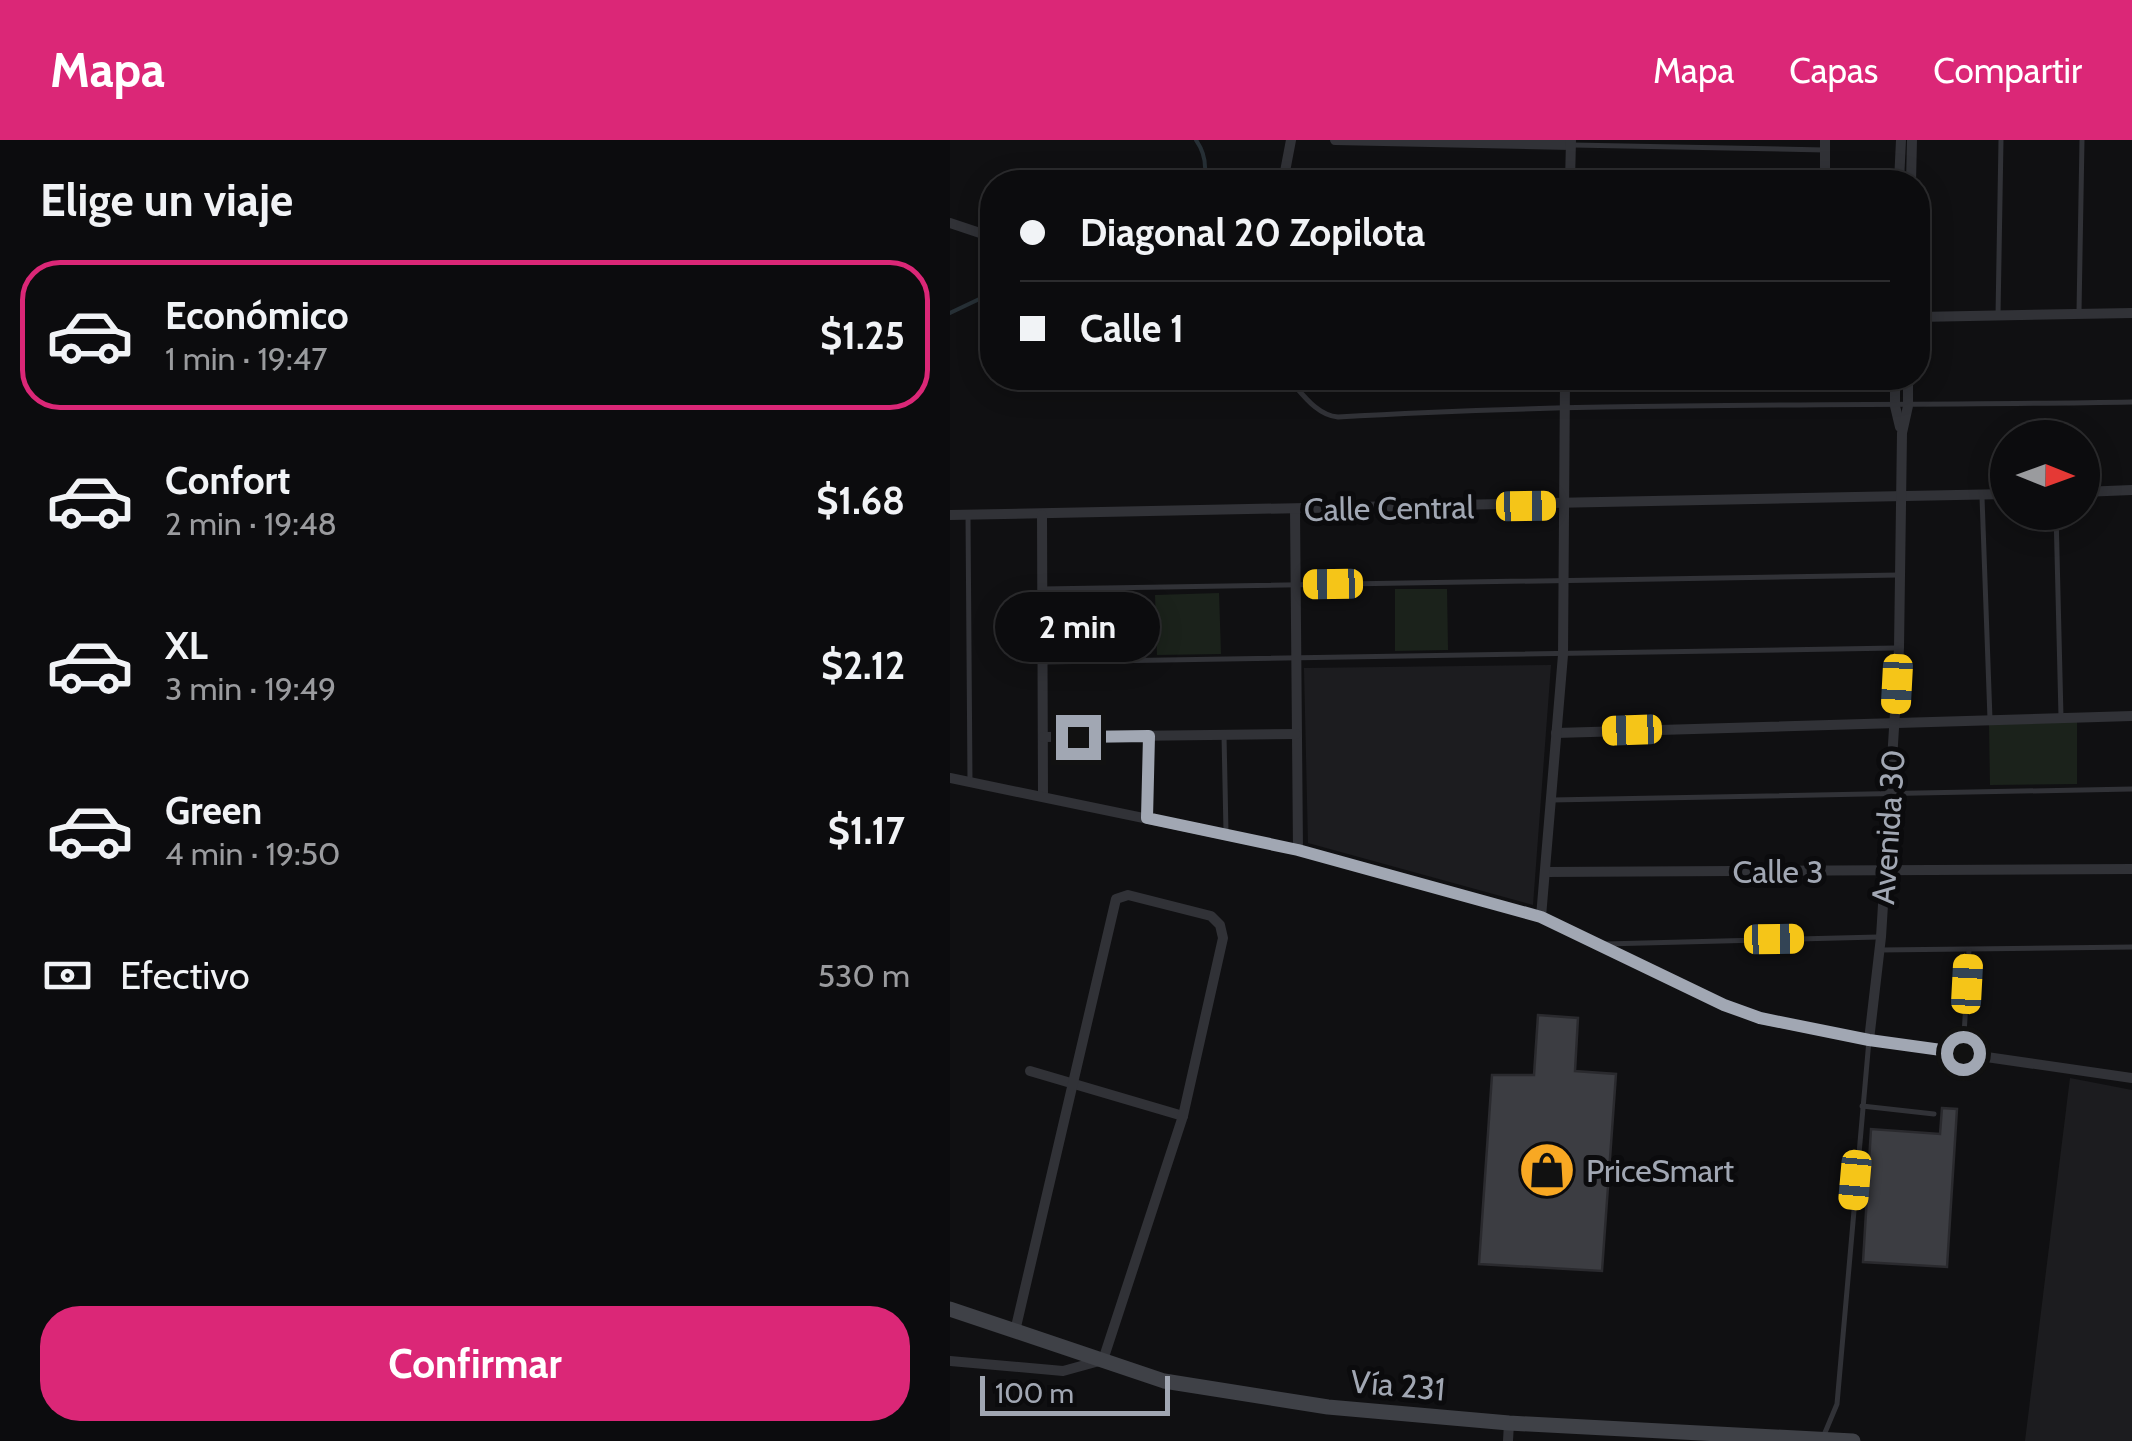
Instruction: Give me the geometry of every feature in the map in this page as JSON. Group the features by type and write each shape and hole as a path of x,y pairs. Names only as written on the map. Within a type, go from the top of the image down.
{"main road":[{"name":"Vía 231","path":"950,1308 1164,1380 1328,1407 1678,1436 1849,1441"}],"street":[{"path":"1286,170 1291,140"},
{"path":"1335,140 1571,143 1570,170"},
{"path":"1899,170 1900,140"},
{"path":"1911,170 1912,140"},
{"path":"1824,170 1825,145"},
{"path":"950,223 980,233"},
{"path":"1930,318 2132,313"},
{"path":"1541,917 1563,656 1565,390"},
{"name":"Avenida 30","path":"1895,390 1902,433"},
{"name":"Avenida 30","path":"1869,1040 1882,937 1895,721 1902,433 1908,390"},
{"path":"2100,491 2132,490"},
{"name":"Calle Central","path":"950,516 1990,494"},
{"path":"1295,510 1298,850"},
{"path":"1042,516 1043,796"},
{"path":"1556,733 2132,716"},
{"path":"1043,738 1296,734"},
{"path":"950,778 1298,850 1541,917 1724,1005 1760,1018 1869,1040 2132,1078"},
{"name":"Calle 3","path":"1545,872 2132,869"},
{"path":"950,1361 1062,1372 1103,1360 1183,1116 1223,938 1220,925 1211,916 1128,895 1116,899 1015,1330"},
{"path":"1030,1071 1183,1116"},
{"path":"1508,1441 1510,1422"}],"lane":[{"path":"1998,316 2001,140"},
{"path":"2078,315 2082,140"},
{"path":"1571,143 1825,145"},
{"path":"1300,390 1327,416 1564,406 2132,402"},
{"path":"1982,494 1990,718"},
{"path":"968,515 970,782"},
{"path":"2057,530 2062,717"},
{"path":"1042,589 1900,574"},
{"path":"1043,662 1899,648"},
{"path":"1224,735 1226,834"},
{"path":"1147,818 1149,736"},
{"path":"1551,800 2132,789"},
{"path":"1595,944 1882,937"},
{"path":"1880,950 2132,947"},
{"path":"1963,1053 1969,950"},
{"path":"1823,1438 1837,1404 1869,1040"},
{"path":"1862,1106 1934,1114"}],"shaded area":[{"path":"1395,589 1447,589 1448,650 1395,651"},
{"path":"1219,593 1221,654 1157,655 1155,595"},
{"path":"1551,665 1533,905 1308,843 1304,668"},
{"path":"2077,721 2077,784 1990,785 1989,722"},
{"path":"2070,1078 2132,1090 2132,1441 2025,1441"}],"building":[{"name":"PriceSmart","path":"1538,1015 1578,1018 1575,1071 1616,1074 1602,1271 1479,1264 1492,1075 1534,1075"},
{"path":"1942,1108 1957,1109 1947,1267 1863,1262 1871,1129 1940,1134"}],"waterway":[{"path":"1196,140 1205,170"},
{"path":"950,313 980,299"}],"place":[{"name":"PriceSmart","path":"1547,1170"}],"route":[{"path":"1078,737 1149,736 1147,818 1298,850 1541,917 1724,1005 1760,1018 1869,1040 1963,1053"}]}
